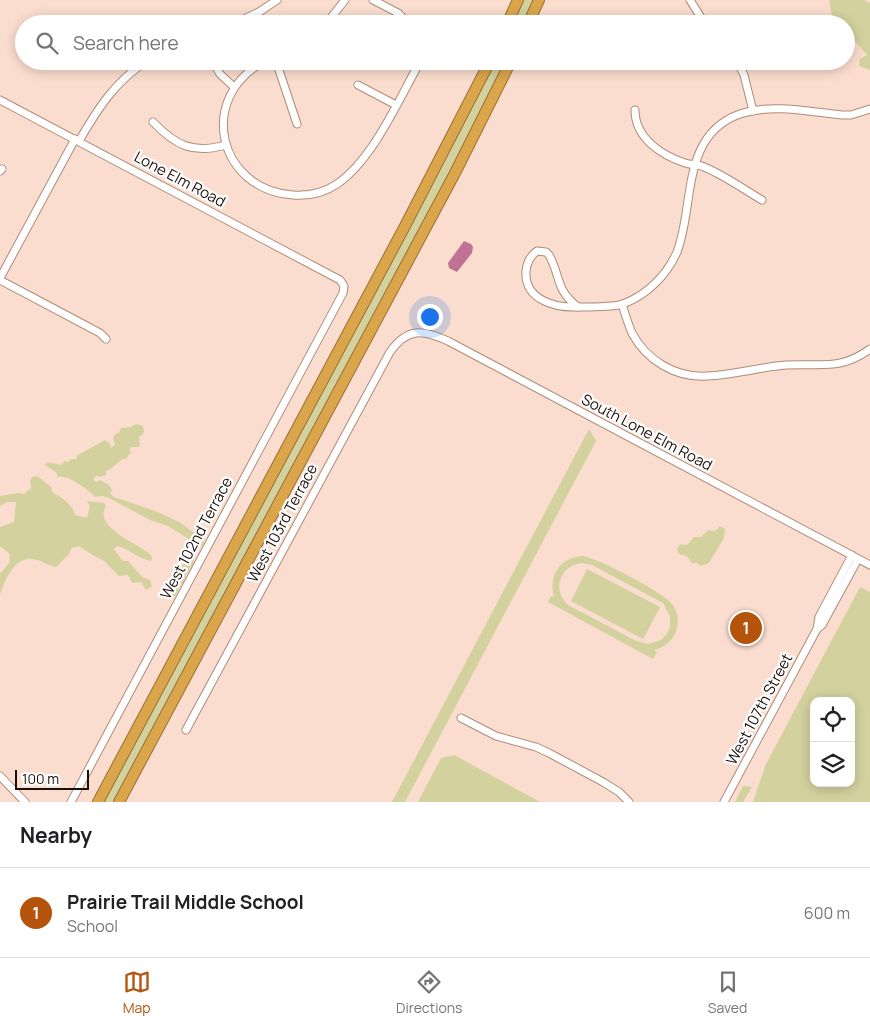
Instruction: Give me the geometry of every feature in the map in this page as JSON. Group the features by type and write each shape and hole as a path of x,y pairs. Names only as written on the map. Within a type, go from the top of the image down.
{"highway":[{"path":"511,15 518,0"},
{"path":"532,15 539,0"},
{"path":"98,802 423,193 485,70"},
{"path":"119,802 455,173 506,70"}],"street":[{"path":"252,15 277,0"},
{"path":"333,15 345,0"},
{"path":"373,0 400,15"},
{"path":"690,0 699,15"},
{"path":"106,339 100,333 0,279 77,140 113,89 135,70"},
{"path":"218,70 234,87"},
{"path":"250,70 231,91 224,109 226,145 240,170 253,181 271,191 287,195 304,196 323,192 338,184 355,167 385,127 414,70"},
{"path":"279,70 297,124"},
{"path":"741,70 753,111"},
{"path":"358,85 396,105"},
{"name":"Lone Elm Road","path":"0,100 340,280 344,286"},
{"path":"578,307 568,300 559,285 549,255 541,251 533,254 528,262 527,284 533,294 543,301 565,308 622,304 654,284 671,264 680,240 690,183 701,149 716,129 734,117 768,109 851,115 870,109"},
{"path":"634,110 637,125 645,139 676,159 708,168 762,200"},
{"path":"153,122 162,132 190,148 200,150 226,145"},
{"name":"West 102nd Terrace","path":"71,802 343,293 344,286"},
{"path":"622,304 633,335 643,349 669,369 689,376 714,376 787,365 831,365 852,360 870,349"},
{"name":"South Lone Elm Road","path":"409,335 426,332 448,341 870,565"},
{"name":"West 103rd Terrace","path":"186,730 390,352 398,341 409,335"},
{"name":"West 107th Street","path":"724,802 817,629 822,624 855,557"},
{"path":"461,718 496,736 536,747 549,753 603,782 619,792 629,802"},
{"path":"0,776 25,802"}],"shaded area":[{"path":"522,0 534,0 527,15 516,15"},
{"path":"829,0 864,0 870,3 870,70 859,66 860,59 867,55 855,42 855,15 832,15"},
{"path":"489,70 502,70 460,154 114,802 102,802 416,215"},
{"path":"464,241 473,247 472,253 457,272 449,268 448,263"},
{"path":"136,424 143,426 144,433 139,437 139,447 131,447 129,449 131,452 126,459 123,459 106,471 106,475 100,477 97,475 93,479 96,482 100,480 109,485 112,490 110,493 114,497 158,512 179,522 193,532 198,531 205,537 202,539 204,544 196,552 194,564 187,573 184,583 181,583 176,595 173,597 169,594 175,580 174,574 192,550 194,540 168,526 150,520 109,498 103,496 95,497 73,480 58,477 56,472 45,465 47,462 61,465 64,461 68,462 71,459 76,459 78,455 105,440 110,444 111,448 115,445 113,438 115,434 119,433 121,428 131,427"},
{"path":"589,429 596,441 405,802 392,802"},
{"path":"37,476 51,487 52,492 69,504 75,515 87,518 90,506 87,501 104,503 106,506 103,514 111,528 151,555 151,561 141,558 121,547 117,546 114,549 123,561 128,561 142,577 150,580 152,586 146,590 141,582 132,583 128,575 119,576 104,561 79,546 72,548 56,567 30,559 18,563 9,574 0,594 0,574 9,563 10,554 0,546 0,527 14,522 16,502 7,502 0,506 0,496 24,494 31,488 30,481 32,477"},
{"path":"720,526 725,529 724,538 709,563 701,566 697,563 692,563 687,556 679,554 677,549 680,544 687,545 694,537 701,537 708,530 715,531"},
{"path":"575,557 591,558 615,569 657,592 672,604 678,618 675,634 661,648 654,650 657,652 653,659 548,602 551,596 554,597 553,581 558,569 568,560","holes":["581,563 592,565 663,603 670,616 670,628 661,640 648,644 636,641 568,605 560,593 559,586 563,574 573,565"]},
{"path":"587,569 660,607 643,639 571,601"},
{"path":"860,587 870,592 870,802 753,802 766,764"},
{"path":"454,755 540,802 418,802 441,758"},
{"path":"743,786 752,787 743,802 735,802"}],"place":[{"name":"Prairie Trail Middle School","path":"746,628"}]}
